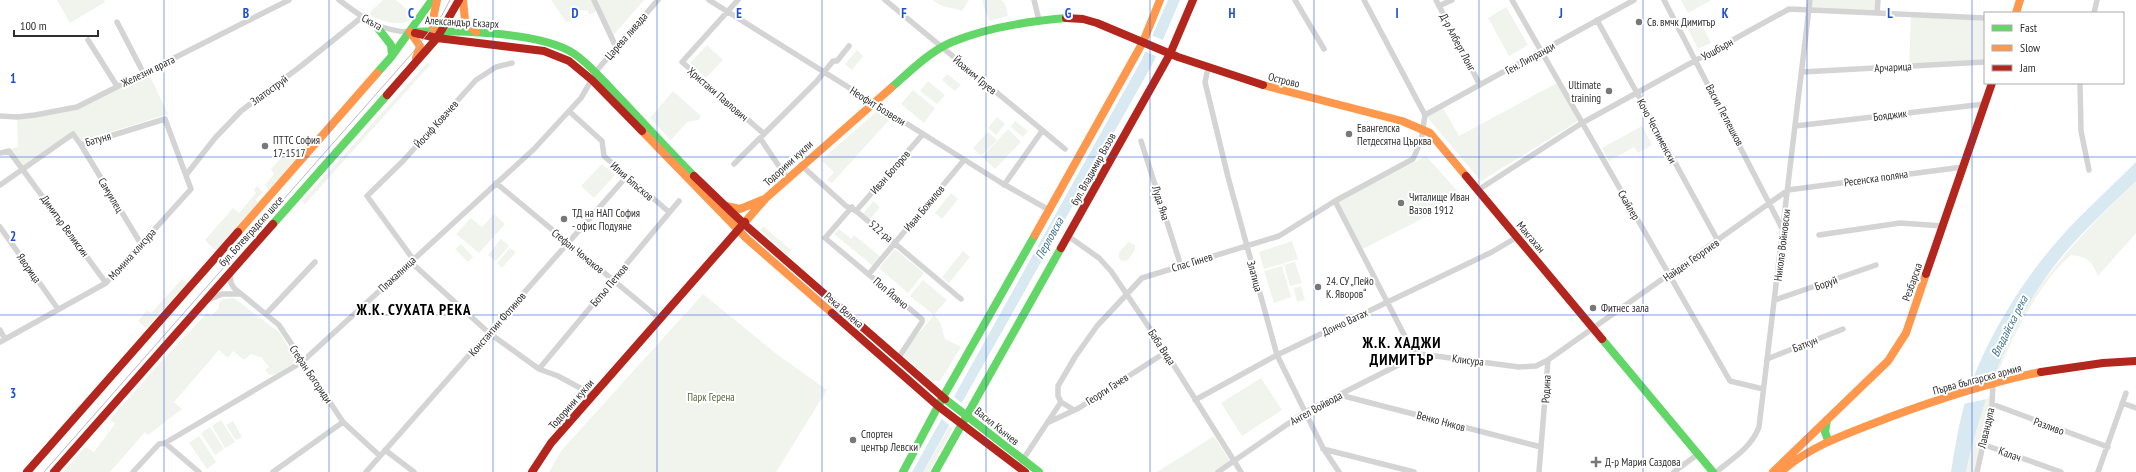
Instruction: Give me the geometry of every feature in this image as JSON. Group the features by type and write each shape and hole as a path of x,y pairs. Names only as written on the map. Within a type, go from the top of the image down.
{"street":[{"name":"Железни врата","path":"0,116 17,118 77,107 290,0"},
{"name":"Скъта","path":"339,0 377,27 391,31 410,32"},
{"name":"бул. Ботевградско шосе","path":"27,472 392,56 432,0"},
{"path":"437,0 430,20 431,30 437,38"},
{"name":"бул. Ботевградско шосе","path":"54,472 230,270 437,38 459,0"},
{"path":"463,0 465,20 476,32"},
{"path":"594,0 616,47"},
{"name":"Царева ливада","path":"594,76 616,47 658,0"},
{"name":"Неофит Бозвели","path":"709,0 964,160 1049,210"},
{"name":"Христаки Павлович","path":"738,0 682,62 762,136 787,178"},
{"name":"Йоаким Груев","path":"885,0 1065,149"},
{"path":"1034,0 1039,20"},
{"name":"бул. Владимир Вазов","path":"903,472 941,408 1049,210 1145,43 1160,0"},
{"name":"бул. Владимир Вазов","path":"935,472 964,414 1068,236 1170,54 1193,0"},
{"path":"1295,0 1324,49"},
{"path":"1364,0 1425,115 1423,128"},
{"name":"Д-р Алберт Лонг","path":"1436,0 1480,85"},
{"path":"1439,6 1452,0"},
{"name":"Скайлер","path":"1512,0 1730,381 1763,389"},
{"name":"Ген. Липранди","path":"1425,115 1634,0"},
{"name":"Васил Петлешков","path":"1664,0 1784,230"},
{"name":"Никола Войновски","path":"1716,472 1747,447 1755,438 1759,427 1784,230 1810,0"},
{"path":"1877,13 1878,0"},
{"path":"2016,12 2020,0"},
{"path":"2094,12 2097,0"},
{"name":"Уошбърн","path":"1478,190 1582,123 1789,9 1984,18"},
{"name":"Златоструй","path":"186,175 215,138 241,111 302,66 362,17"},
{"name":"Тодорини кукли","path":"532,472 551,443 766,198 801,165 941,47 974,35 1039,20 1067,18 1083,19 1097,23 1145,43"},
{"name":"Кочо Честименски","path":"1597,20 1718,241"},
{"path":"117,22 144,74"},
{"path":"377,27 391,45 392,56"},
{"name":"Александър Екзарх","path":"410,32 443,30 533,38 550,42 573,53 737,230"},
{"path":"410,32 420,46 420,51 412,66"},
{"name":"Александър Екзарх","path":"410,32 437,38 544,51 569,61 594,76 722,204 743,223"},
{"path":"88,40 117,86"},
{"name":"Острово","path":"1145,43 1170,54 1256,84 1402,121 1423,128"},
{"path":"734,164 824,72 832,61 837,61 850,46"},
{"name":"Арчарица","path":"1802,72 1984,62"},
{"name":"Йосиф Ковачев","path":"413,259 367,196 408,156 476,80 496,67 512,63"},
{"name":"Златица","path":"1208,68 1205,82 1247,246 1277,355 1323,448 1339,472"},
{"name":"Плакалница","path":"133,472 156,446 164,443 302,362 534,149 570,112 581,98 594,76"},
{"name":"Резбарска","path":"1773,472 1888,361 1898,348 1906,333 1992,84"},
{"path":"2080,84 2081,132 2088,170"},
{"name":"Бояджик","path":"1795,126 1985,104"},
{"name":"Илия Блъсков","path":"570,112 602,141 604,156 669,212"},
{"name":"Батуня","path":"0,185 73,134 81,145 165,118 186,175"},
{"name":"Спас Гинев","path":"1061,402 1058,396 1058,386 1097,326 1126,293 1142,278 1279,236 1335,201 1413,159 1418,151 1423,128"},
{"name":"Макгахан","path":"1423,128 1434,136 1713,472"},
{"path":"1004,184 1042,131"},
{"name":"Иван Богоров","path":"825,238 854,209 923,134"},
{"name":"Луда Яна","path":"1141,141 1181,266"},
{"name":"Самуилец","path":"81,145 141,244"},
{"path":"0,153 9,151 23,169"},
{"name":"Иван Божилов","path":"869,274 964,160"},
{"name":"522-ра","path":"801,165 846,206 854,209 961,299"},
{"name":"Ресенска поляна","path":"1788,190 1963,167"},
{"name":"Димитър Великсин","path":"23,169 106,283"},
{"name":"Момина клисура","path":"2,340 106,283 191,189 186,175"},
{"name":"Константин Фотинов","path":"366,472 627,176"},
{"name":"Стефан Чомаков","path":"496,183 660,319"},
{"name":"Найден Георгиев","path":"1593,328 1788,190"},
{"path":"722,204 740,209 766,198"},
{"name":"Ботьо Петков","path":"539,368 614,281 679,201"},
{"path":"1335,201 1412,350 1420,354"},
{"name":"Река Велека","path":"743,223 946,399"},
{"path":"1819,235 1900,223 1943,226"},
{"name":"Яворица","path":"0,227 58,309"},
{"name":"Река Велека","path":"737,230 941,408"},
{"name":"Баба Вида","path":"1068,236 1099,258 1126,293 1166,352 1241,472"},
{"name":"Дончо Ватах","path":"1195,400 1277,355 1492,252 1517,237"},
{"name":"Поп Йовчо","path":"825,238 923,321 899,358"},
{"path":"413,259 414,265 489,333 539,368 558,376 593,396"},
{"path":"266,314 315,262"},
{"name":"Боруй","path":"1775,300 1876,265"},
{"name":"Стефан Богориди","path":"230,270 231,283 240,294 279,325 343,422 380,456"},
{"path":"201,304 222,294 240,294"},
{"name":"Родина","path":"1539,472 1548,360 1593,328"},
{"name":"Баткун","path":"1767,359 1843,329"},
{"path":"0,330 2,340"},
{"name":"Георги Гачев","path":"1047,424 1074,410 1166,352"},
{"name":"Клисура","path":"1420,354 1519,367 1536,366 1548,360"},
{"name":"Ангел Войвода","path":"1218,472 1305,412 1420,354"},
{"name":"Първа българска армия","path":"1828,440 1948,396 1993,384 2088,364 2136,361"},
{"name":"Лавандула","path":"1977,472 1992,404 1993,384"},
{"path":"2098,472 2126,393"},
{"name":"Венко Ников","path":"1340,395 1541,447"},
{"name":"Васил Кънчев","path":"946,399 1022,461 1039,472"},
{"path":"1022,461 1061,402 1074,410"},
{"name":"Разливо","path":"1992,404 2108,447"},
{"path":"2122,404 2136,408"},
{"name":"Васил Кънчев","path":"941,408 1025,472"},
{"path":"1781,472 1795,459 1828,440 1825,432 1828,419"},
{"path":"273,472 343,422"},
{"name":"Резбарска","path":"1794,452 1811,443 1828,440"},
{"path":"164,443 199,472"},
{"name":"Калач","path":"1982,444 2061,472"},
{"path":"1323,448 1414,472"},
{"path":"385,450 414,472"},
{"path":"1674,472 1698,454"}],"green space":[{"path":"57,0 104,0 105,2 70,23"},
{"path":"383,0 396,0 411,13 410,20 395,23 384,21 370,15 371,11"},
{"path":"551,0 591,0 597,11 589,15 588,11 581,10 571,21 566,22"},
{"path":"594,0 644,0 611,38"},
{"path":"933,0 969,0 962,11 943,6"},
{"path":"982,0 1001,0 1005,4 1008,16 989,21"},
{"path":"1681,0 1710,0 1710,1 1688,13"},
{"path":"1810,0 1878,0 1877,13 1809,10"},
{"path":"1506,7 1528,45 1509,56 1488,18"},
{"path":"1911,15 1984,18 1984,62 1909,66"},
{"path":"1699,19 1711,43 1698,49 1686,25"},
{"path":"707,45 723,60 706,78 690,63"},
{"path":"857,50 863,56 852,70 845,64"},
{"path":"427,63 430,65 305,204 302,201"},
{"path":"148,72 168,114 82,141 74,132 24,166 11,149 18,147 17,117 77,107"},
{"path":"947,74 961,85 955,91 942,80"},
{"path":"928,81 945,95 937,104 920,91"},
{"path":"1557,83 1578,121 1481,181 1427,117 1443,108 1459,136"},
{"path":"913,90 935,108 924,123 901,104"},
{"path":"673,91 701,116 699,120 687,122 671,140 650,118"},
{"path":"876,112 889,120 832,183 827,180 834,172 821,160"},
{"path":"997,117 1005,124 996,135 988,128"},
{"path":"1015,121 1028,131 1023,137 1011,127"},
{"path":"1642,126 1652,145 1638,153 1634,147 1609,161 1602,148"},
{"path":"1008,129 1021,142 995,169 982,157"},
{"path":"988,132 997,140 981,156 973,148"},
{"path":"309,145 269,190 265,185 274,174 271,169 290,148"},
{"path":"1426,156 1461,195 1432,210 1433,213 1363,249 1338,202"},
{"path":"602,164 615,175 594,198 581,186"},
{"path":"2136,181 2136,233 2098,276 2091,263 2082,257 2071,255 2060,266 2048,280 2028,311 1997,375 1993,376 2010,336 2038,289 2084,233"},
{"path":"257,186 263,192 256,200 258,202 216,251 205,240 233,208 239,213 256,193 254,190"},
{"path":"951,193 958,199 942,219 935,213"},
{"path":"873,201 880,207 870,219 863,214"},
{"path":"628,210 633,215 624,226 618,221"},
{"path":"494,214 505,224 479,253 456,234 471,218 482,227"},
{"path":"763,226 791,250 787,255 760,230"},
{"path":"839,229 851,239 854,235 881,257 873,266 834,234"},
{"path":"501,239 509,246 496,261 488,255"},
{"path":"1292,241 1298,259 1264,269 1259,252"},
{"path":"1128,242 1135,245 1135,250 1128,260 1122,261 1119,258 1119,253"},
{"path":"461,244 473,257 468,262 455,249"},
{"path":"510,248 516,252 502,268 497,263"},
{"path":"895,249 924,273 908,293 879,268"},
{"path":"963,251 970,257 949,283 942,277"},
{"path":"1295,262 1302,283 1290,286 1284,265"},
{"path":"1282,266 1291,297 1274,303 1264,271"},
{"path":"182,279 188,283 146,328 138,321 147,310 151,313"},
{"path":"923,280 947,300 934,315 910,296"},
{"path":"1301,286 1305,300 1297,302 1294,288"},
{"name":"Парк Герена","path":"703,294 774,352 827,390 776,472 549,472 561,451"},
{"path":"234,298 280,333 297,361 276,374 269,375 265,370 269,367 262,358 251,354 244,360 233,351 228,358 219,350 174,402 182,409 148,435 145,432 110,472 63,472 85,447 94,452 115,424 110,419 166,356 207,313 211,316 219,308 219,303 223,299"},
{"path":"934,315 940,322 945,339 961,347 940,381 933,381 901,354"},
{"path":"1261,378 1282,410 1242,436 1221,403"},
{"path":"1993,384 1977,472 1966,472 1984,400 1989,398"},
{"path":"221,420 235,442 225,448 212,426"},
{"path":"233,421 242,437 236,440 226,425"},
{"path":"950,426 953,428 929,472 923,472"},
{"path":"210,427 224,449 215,455 201,433"},
{"path":"199,436 216,462 207,469 189,443"},
{"path":"1214,436 1230,461 1214,472 1157,472"}],"water":[{"name":"Перловска","path":"1168,0 1180,0 1153,63 923,472 912,472 1142,59"},
{"name":"Владайска река","path":"2136,162 2136,181 2063,255 2028,304 2014,331 1991,385 1981,414 1966,472 1951,472 1957,437 1968,392 1980,362 1999,324 2033,271 2059,239"}],"pier":[{"path":"1151,35 1165,41 1158,57 1144,51"},
{"path":"1996,375 1987,399 1963,404 1970,381"},
{"path":"953,396 964,405 951,427 941,418"}],"tram line":[{"path":"44,472 414,51 442,15 450,0"}],"traffic: fast":[{"path":"377,73 392,56 432,0"},
{"path":"891,88 912,69 936,51 952,42 965,37 1008,26 1066,18"},
{"path":"377,27 391,45 392,56"},
{"path":"410,32 448,31 517,36 539,40 573,53 596,73 694,176"},
{"path":"273,224 387,95"},
{"path":"903,472 943,397 1035,235"},
{"path":"935,472 1061,248"},
{"path":"1602,339 1713,472"},
{"path":"945,399 1039,472"},
{"path":"1827,420 1825,432 1828,440"}],"traffic: slow":[{"path":"437,0 432,24 437,38"},
{"path":"463,0 465,20 476,32"},
{"path":"1035,235 1143,42 1160,0"},
{"path":"2016,12 2020,0"},
{"path":"410,32 420,46 416,58"},
{"path":"238,232 377,73"},
{"path":"1263,85 1402,121 1430,133 1466,176"},
{"path":"745,222 766,198 891,88"},
{"path":"642,131 746,238 832,313"},
{"path":"726,206 740,209 762,200"},
{"path":"1773,472 1888,361 1906,333 1926,274"},
{"path":"1782,471 1807,453 1820,446 1890,417 1965,392 2041,372"}],"traffic: jam":[{"path":"387,95 437,38 459,0"},
{"path":"1061,248 1170,54 1193,0"},
{"path":"1066,18 1083,19 1097,23 1178,57 1263,85"},
{"path":"415,33 437,38 544,51 569,61 592,80 642,131"},
{"path":"1926,274 1992,84"},
{"path":"694,176 743,223 945,399"},
{"path":"1466,176 1602,339"},
{"path":"532,472 551,443 745,222"},
{"path":"54,472 273,224"},
{"path":"27,472 238,232"},
{"path":"832,313 938,406 1025,472"},
{"path":"2041,372 2103,363 2136,361"}],"place":[{"name":"Св. вмчк Димитър","path":"1639,22"},
{"name":"Ultimate training","path":"1609,91"},
{"name":"Евангелска Петдесятна Църква","path":"1349,134"},
{"name":"ПТТС София 17-1517","path":"265,146"},
{"name":"Читалище Иван Вазов 1912","path":"1401,203"},
{"name":"ТД на НАП София - офис Подуяне","path":"564,219"},
{"name":"24. СУ „Пейо К. Яворов“","path":"1318,287"},
{"name":"Фитнес зала","path":"1593,308"},
{"name":"Спортен център Левски","path":"853,440"},
{"name":"Д-р Мария Саздова","path":"1596,462"}],"district":[{"name":"Ж.К. СУХАТА РЕКА","path":"414,309"},
{"name":"Ж.К. ХАДЖИ ДИМИТЪР","path":"1402,350"}]}
